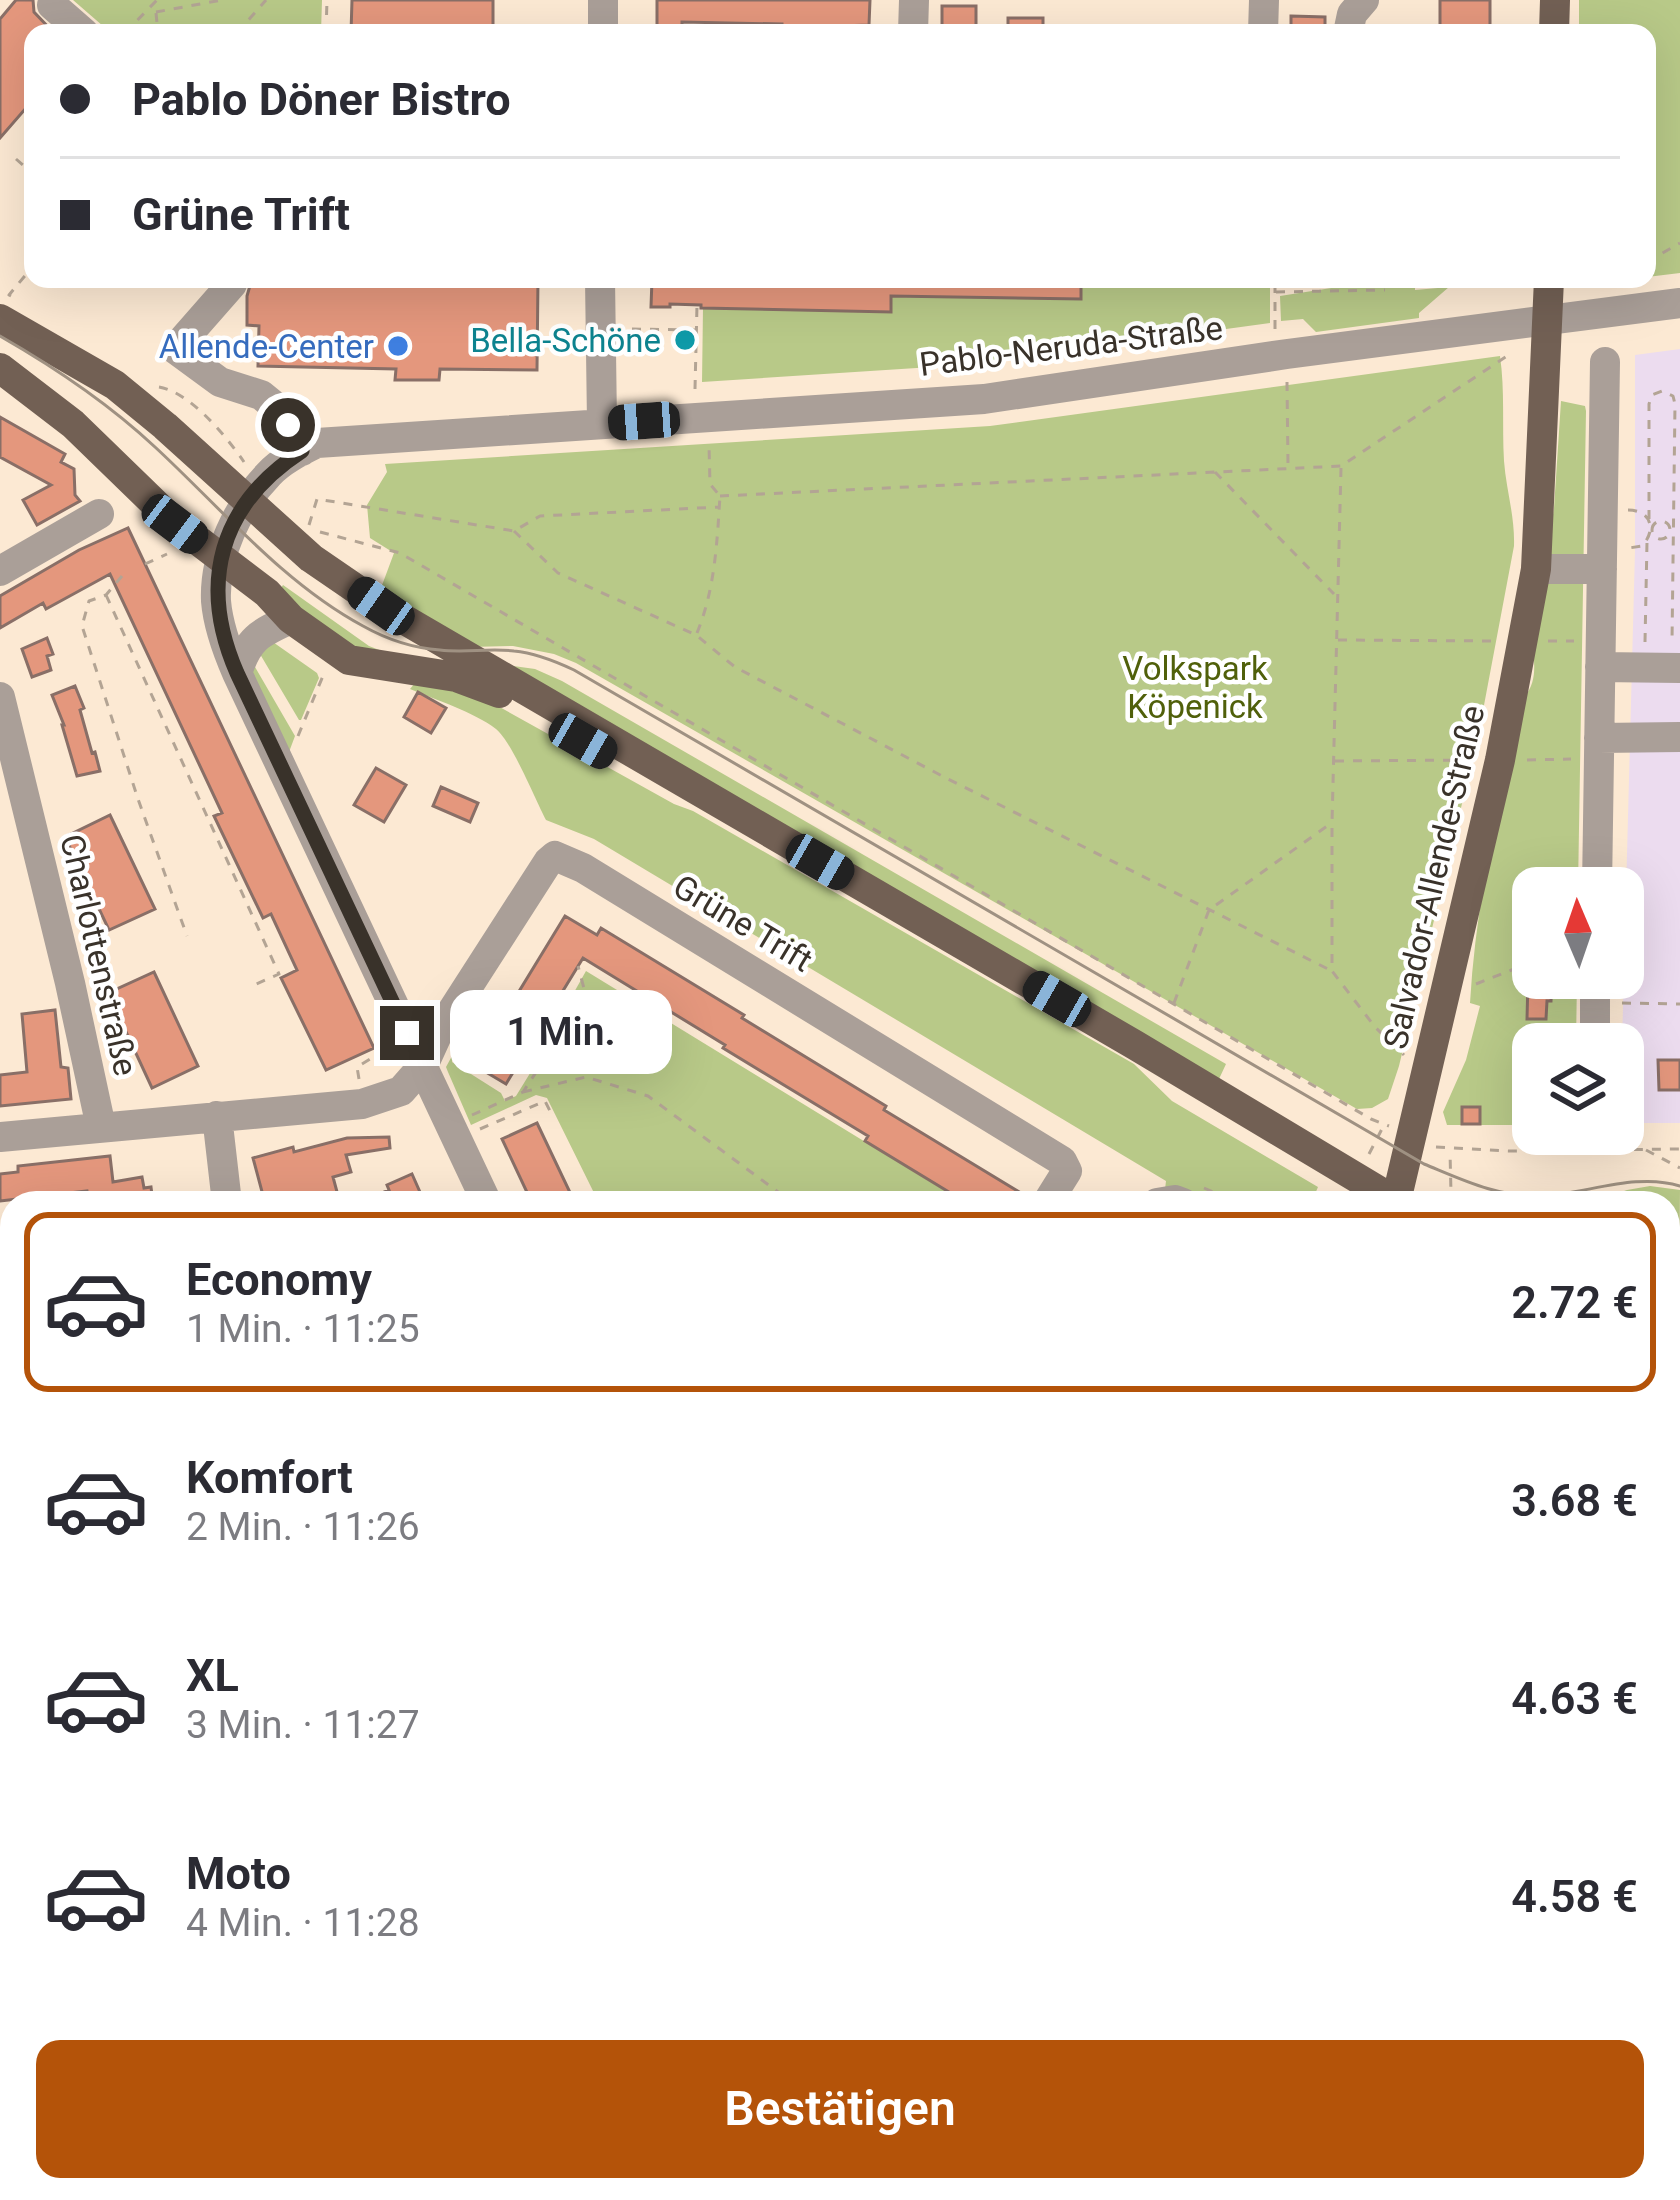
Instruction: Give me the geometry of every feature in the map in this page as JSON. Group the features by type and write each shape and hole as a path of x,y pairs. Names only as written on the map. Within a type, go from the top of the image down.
{"main road":[{"name":"Salvador-Allende-Straße","path":"1400,1191 1500,760 1536,568 1549,288"},
{"path":"12,306 165,426 299,548 381,606 1379,1191"},
{"path":"0,368 73,424 175,524 267,592 291,620 349,660 481,684 657,784 701,793"}],"street":[{"path":"52,5 74,24"},
{"path":"228,288 175,349 220,382 261,394 277,409 302,451"},
{"path":"600,288 602,423"},
{"name":"Pablo-Neruda-Straße","path":"220,558 230,531 269,474 317,443 984,399 1287,353 1680,303"},
{"path":"1597,867 1605,362"},
{"path":"0,572 99,514"},
{"path":"220,558 217,608 228,653 423,1066 462,1128 484,1191"},
{"path":"1536,568 1602,559"},
{"path":"237,673 244,650 262,632 291,620"},
{"path":"1600,667 1675,658"},
{"name":"Charlottenstraße","path":"0,697 100,1127"},
{"path":"1599,738 1680,737"},
{"name":"Grüne Trift","path":"423,1066 442,1027 555,856 572,862 1062,1161 1067,1171 1054,1191"},
{"name":"Charlottenstraße","path":"0,1137 362,1104 401,1091 423,1066"},
{"path":"218,1117 226,1191"}],"path":[{"path":"157,24 158,0"},
{"path":"136,24 155,9 222,0"},
{"path":"245,24 266,0"},
{"path":"16,159 24,166"},
{"path":"1275,328 1276,288"},
{"path":"0,290 12,306"},
{"path":"1276,292 1385,290"},
{"path":"695,389 697,305"},
{"path":"632,329 697,330"},
{"path":"720,496 1341,466 1507,356"},
{"path":"1287,382 1288,467"},
{"path":"1674,531 1658,538 1649,519 1649,404 1652,395 1662,391 1673,396 1675,404 1675,658"},
{"path":"696,635 715,567 720,496 710,484 709,442"},
{"path":"1332,971 1341,466"},
{"path":"1214,470 1337,597"},
{"path":"1371,1119 400,553 308,529 317,499 514,531 559,573 696,635 736,667 946,778 1332,971 1375,1027 1405,1055"},
{"path":"514,531 540,516 719,507"},
{"path":"1602,510 1639,510 1649,519"},
{"path":"1646,648 1647,542 1651,528 1660,520 1674,531"},
{"path":"1602,559 1647,542"},
{"path":"145,564 166,554"},
{"path":"122,576 106,595 89,602 82,626 187,936"},
{"path":"106,595 279,974 254,986"},
{"path":"1336,640 1523,641"},
{"path":"298,736 326,669"},
{"path":"1333,761 1500,760"},
{"path":"1173,1005 1209,910 1332,823"},
{"path":"523,1092 586,996 578,966"},
{"path":"1476,984 1512,970"},
{"path":"560,996 579,1007"},
{"path":"1623,1003 1680,1004"},
{"path":"542,1025 560,1036"},
{"path":"362,1104 357,1067 391,1045"},
{"path":"518,1064 535,1075"},
{"path":"462,1128 523,1092 586,1077 648,1096 777,1191"},
{"path":"462,1128 545,1101 552,1115"},
{"path":"1450,1149 1451,1191"},
{"path":"1645,1149 1680,1149"},
{"path":"1645,1149 1680,1168"},
{"path":"1462,1150 1512,1150"}],"shaded area":[{"path":"1680,349 1680,1123 1644,1123 1644,1023 1623,1023 1623,999 1644,999 1644,867 1627,867 1635,355"}],"green space":[{"path":"73,0 322,0 321,24 101,24"},
{"path":"1579,0 1680,0 1680,273 1656,276 1656,24 1579,24"},
{"path":"1081,288 1270,288 1270,323 963,365 702,382 703,308 890,312 891,296 1080,299"},
{"path":"1331,288 1448,288 1419,318 1316,332 1303,319 1281,321 1280,296"},
{"name":"Volkspark Köpenick","path":"1500,356 1504,461 1514,546 1478,737 1399,1066 1388,1099 1372,1108 1357,1109 576,663 513,646 469,647 381,588 394,553 370,538 367,505 387,472 385,464 990,426"},
{"path":"1561,401 1585,406 1586,411 1578,867 1512,867 1512,999 1577,999 1576,1023 1512,1023 1512,1125 1447,1125 1443,1112 1466,1060 1480,1006 1470,1003 1477,926 1505,774 1523,699 1533,679 1533,645 1554,508"},
{"path":"283,585 369,646 395,656 359,652 276,595"},
{"path":"270,640 319,678 301,720 257,649"},
{"path":"251,660 295,736 289,752 249,684"},
{"path":"500,664 535,669 562,681 1226,1064 1219,1079"},
{"path":"415,683 469,690 693,811 1134,1064 1172,1101 1318,1187 1316,1191 1165,1191 1166,1181 594,839 546,820 496,729 410,689"},
{"path":"586,971 945,1191 593,1191 547,1098 536,1095 471,1125 446,1067 452,1056 452,1062 501,1093 505,1101 516,1096 569,1010 568,1003"},
{"path":"1650,1186 1680,1190 1624,1191"}],"building":[{"path":"16,0 33,0 34,12 45,24 24,24 24,110 0,138 0,19"},
{"path":"352,0 493,0 493,24 351,24"},
{"path":"657,0 870,0 869,24 657,24"},
{"path":"1440,0 1490,0 1490,24 1440,24"},
{"path":"942,6 976,6 976,24 942,24"},
{"path":"1291,16 1325,17 1325,24 1291,24"},
{"path":"1008,18 1043,18 1043,24 1008,24"},
{"name":"Allende-Center","path":"249,288 538,288 537,370 440,369 439,380 395,380 396,369 258,366 259,326 247,325"},
{"path":"652,288 1081,288 1081,299 891,296 891,312 651,307"},
{"path":"0,417 65,454 61,462 74,469 75,495 80,501 37,525 23,500 51,485 0,457"},
{"path":"128,528 374,1048 326,1070 281,978 297,970 271,914 263,918 214,816 222,813 110,574 0,628 0,596"},
{"path":"47,638 53,654 47,656 51,670 32,677 22,649"},
{"path":"75,686 100,771 77,776 52,695"},
{"path":"418,692 446,708 431,733 404,717"},
{"path":"376,768 406,785 384,822 354,805"},
{"path":"441,787 478,803 470,822 433,806"},
{"path":"110,815 155,909 109,930 65,837"},
{"path":"565,916 597,935 601,928 1017,1191 947,1191 865,1141 868,1136 583,958 506,1084 474,1065"},
{"path":"154,972 198,1066 152,1088 108,993"},
{"path":"1528,999 1551,999 1546,1019 1527,1019"},
{"path":"55,1010 61,1067 68,1068 71,1099 0,1106 0,1075 27,1072 22,1014"},
{"path":"1658,1060 1680,1060 1680,1090 1659,1090"},
{"path":"1462,1107 1480,1107 1480,1124 1462,1124"},
{"path":"537,1123 569,1191 526,1191 502,1139"},
{"path":"389,1137 390,1148 346,1155 351,1172 333,1177 337,1191 262,1191 253,1158 347,1138"},
{"path":"110,1156 113,1182 142,1177 144,1188 152,1191 0,1191 0,1174 18,1172 18,1166"},
{"path":"412,1174 419,1191 387,1191 387,1185"}],"tram line":[{"path":"0,336 119,416 279,567 363,626 420,647 522,652 574,670 1424,1164 1499,1191"},
{"path":"1576,1191 1646,1181 1680,1186"}],"place":[{"name":"Bella-Schöne","path":"685,340"},
{"name":"Allende-Center","path":"398,346"}],"route":[{"path":"288,425 302,451 269,474 248,501 220,558 216,593 222,634 407,1033"}]}
